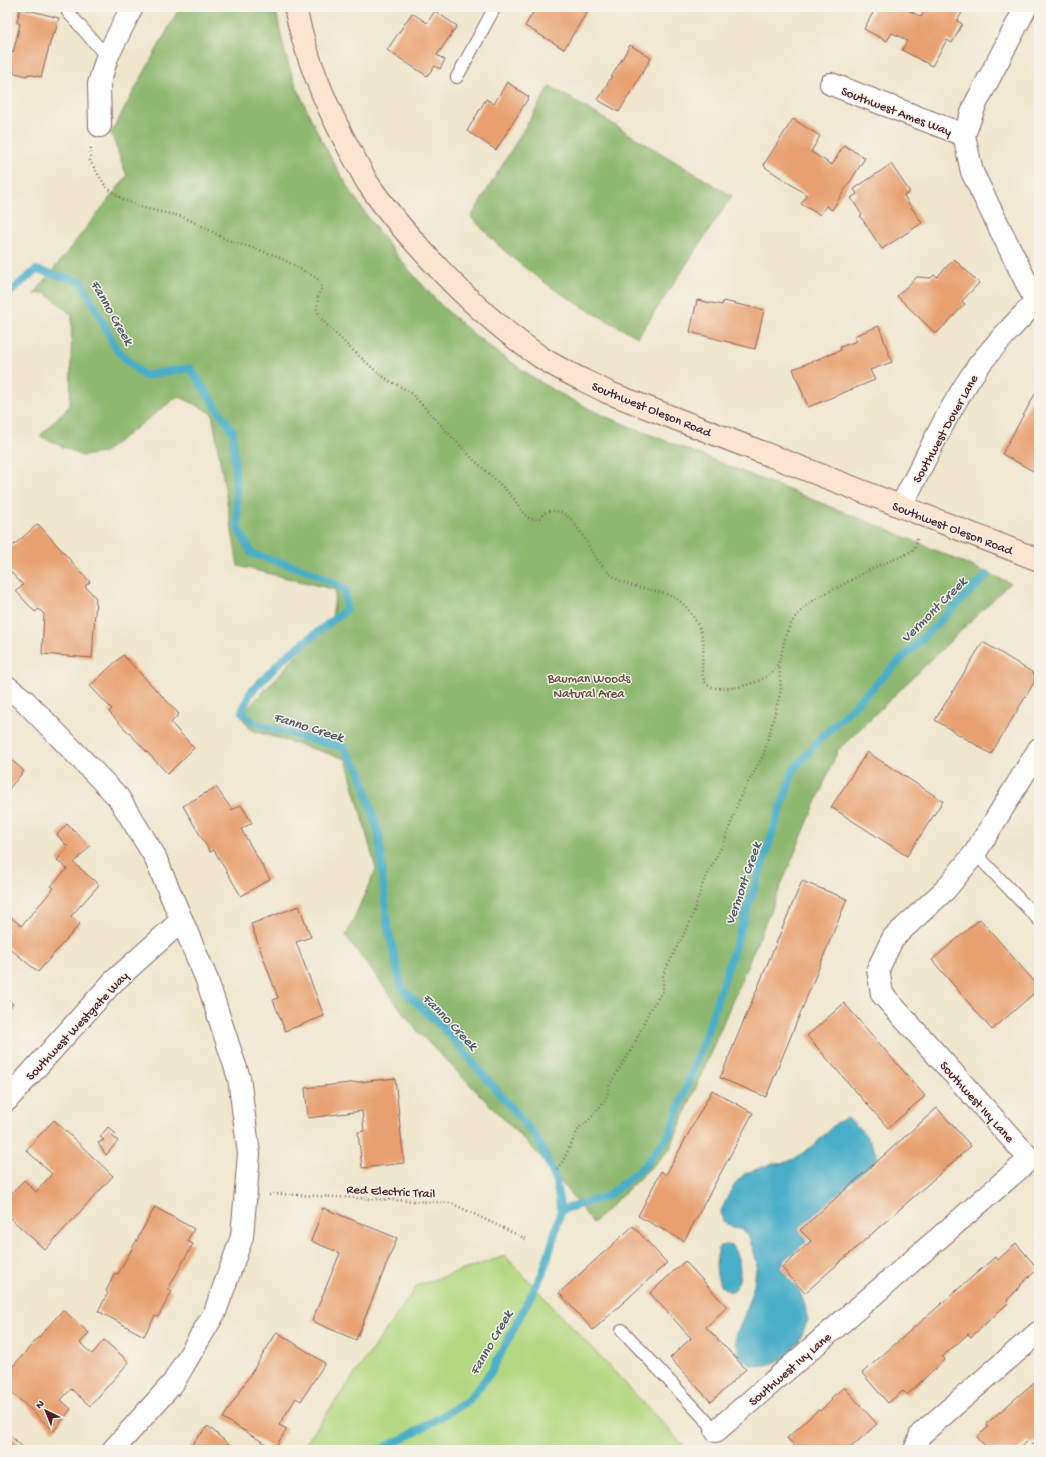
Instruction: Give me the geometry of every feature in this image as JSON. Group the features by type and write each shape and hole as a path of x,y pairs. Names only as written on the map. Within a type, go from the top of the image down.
{"main road":[{"name":"Southwest Oleson Road","path":"295,7 300,31 317,81 337,127 369,185 393,217 442,273 470,302 511,336 544,359 607,392 1039,560"}],"street":[{"path":"100,126 99,84 107,57 132,7"},
{"path":"1026,7 975,105 964,136 972,172 1038,301"},
{"name":"Southwest Ames Way","path":"831,84 964,136"},
{"name":"Southwest Dover Lane","path":"901,506 953,406 978,366 1002,336 1038,301"},
{"path":"7,687 25,701 118,797 154,855 207,980 239,1078 249,1154 242,1237 215,1312 173,1383 113,1450"},
{"name":"Southwest Ivy Lane","path":"716,1431 1030,1159 882,994 878,969 893,938 945,890 975,853 1039,749"},
{"name":"Southwest Westgate Way","path":"7,1100 112,983 182,920"},
{"path":"915,1450 921,1434 1039,1332"}],"lane":[{"path":"66,7 68,12 107,57"},
{"path":"457,77 495,7"},
{"path":"975,853 1039,920"},
{"path":"622,1330 716,1431"}],"path":[{"path":"100,126 91,144 90,161 106,187 122,199 140,207 183,217 225,239 278,256 319,280 322,288 318,296 317,310 320,318 346,345 378,373 390,382 410,392 472,458 504,488 514,499 524,514 530,519 539,519 546,512 551,511 557,511 568,516 576,525 597,559 613,576 630,586 667,593 685,606 701,632 704,652 702,672 707,685 711,687 734,688 757,682 775,670 779,664"},
{"path":"557,1169 563,1161 579,1128 591,1118 606,1099 610,1084 633,1047 649,1011 663,991 663,975 691,920 703,883 725,840 740,797 764,754 781,690 779,664 788,629 800,612 810,602 863,573 908,553 914,549 918,538"},
{"name":"Red Electric Trail","path":"245,1197 279,1194 450,1203 528,1240"}],"green space":[{"name":"Bauman Woods Natural Area","path":"180,7 275,7 283,46 290,69 314,126 328,153 360,205 396,255 439,304 475,335 519,368 560,394 611,419 896,533 1010,583 838,750 670,1149 593,1223 541,1157 417,1031 346,936 376,869 346,759 251,730 241,716 332,617 336,590 238,566 212,413 178,396 103,453 82,456 40,436 70,405 72,315 46,293 34,294 127,176 111,133"},
{"path":"550,86 732,196 638,337 587,309 538,278 502,249 471,217"},
{"path":"505,1256 688,1450 301,1450 418,1285"}],"water":[{"path":"847,1118 866,1135 878,1158 798,1229 807,1241 786,1259 780,1268 799,1290 805,1305 808,1320 799,1341 781,1360 764,1366 751,1365 739,1356 735,1335 742,1322 754,1285 757,1262 748,1234 723,1222 721,1211 730,1192 738,1180 746,1173 774,1163 781,1164 794,1159 813,1146 836,1123"},
{"path":"720,1246 732,1246 735,1251 740,1269 738,1282 732,1292 721,1285 718,1279 716,1266"}],"building":[{"path":"536,7 590,7 564,49 525,26"},
{"path":"876,7 903,7 921,17 926,7 965,7 957,21 962,24 952,43 947,40 932,66 902,50 907,41 899,36 892,33 887,41 864,29"},
{"path":"20,8 59,18 55,33 53,32 41,77 28,74 27,76 7,71 10,51 13,53 20,24 17,22"},
{"path":"435,11 457,26 437,55 445,60 440,69 435,66 427,76 387,50 412,13 427,23"},
{"path":"630,45 651,58 619,112 598,100"},
{"path":"507,82 529,97 496,150 467,131 486,99 494,104"},
{"path":"793,119 820,136 811,152 832,165 844,145 865,158 832,210 826,206 820,215 801,204 807,195 765,167 764,164"},
{"path":"891,164 910,192 904,196 922,223 882,249 860,216 862,215 851,198 857,194 854,189"},
{"path":"954,259 979,283 962,301 965,304 936,334 897,296 917,277 931,278 934,275 937,277"},
{"path":"697,300 722,305 723,301 764,310 755,349 690,332"},
{"path":"879,326 892,362 870,370 875,380 808,407 793,369 841,350 840,347 857,341 854,336"},
{"path":"1035,394 1039,396 1039,468 1037,473 1002,454"},
{"path":"38,524 90,582 85,586 96,598 92,658 42,654 44,614 39,609 35,612 16,591 23,585 7,568 7,551"},
{"path":"983,642 1038,676 991,754 935,720"},
{"path":"123,655 179,714 171,723 194,748 168,774 109,712 112,709 90,686"},
{"path":"867,752 943,801 907,856 831,807"},
{"path":"7,756 24,771 7,791"},
{"path":"216,787 232,810 241,805 252,823 241,829 270,879 241,896 214,850 210,852 183,806"},
{"path":"67,824 90,846 74,863 99,885 71,916 80,924 38,972 7,946 7,914 21,926 54,888 51,886 67,869 57,860 68,847 57,835"},
{"path":"802,881 847,899 766,1097 720,1078"},
{"path":"299,906 311,937 296,942 324,1016 285,1031 273,1000 278,998 251,924"},
{"path":"980,919 1039,987 1039,989 992,1030 932,960"},
{"path":"7,999 13,1004 7,1011"},
{"path":"844,1003 925,1096 888,1128 807,1036"},
{"path":"395,1078 404,1163 362,1168 358,1132 364,1131 362,1111 308,1118 305,1088"},
{"path":"712,1090 753,1113 684,1241 638,1216 661,1171 666,1175"},
{"path":"937,1108 971,1146 805,1293 782,1268 811,1241 800,1230"},
{"path":"54,1120 113,1176 45,1250 7,1215 7,1198 24,1180 36,1192 52,1174 26,1150"},
{"path":"108,1127 116,1134 112,1136 118,1141 106,1155 98,1143 104,1140 100,1137"},
{"path":"155,1207 194,1229 187,1241 193,1244 168,1289 172,1291 158,1317 155,1316 144,1336 98,1311 108,1293 106,1291 115,1273 118,1274"},
{"path":"323,1208 397,1238 356,1340 312,1321 340,1253 311,1241"},
{"path":"633,1226 667,1263 593,1330 559,1293"},
{"path":"1016,1243 1038,1269 1020,1285 1021,1286 1007,1300 1009,1302 971,1337 968,1334 942,1357 945,1359 907,1395 903,1391 888,1403 862,1373 995,1257 998,1260"},
{"path":"685,1261 727,1307 706,1327 746,1369 711,1402 670,1358 691,1338 650,1293"},
{"path":"63,1310 89,1333 80,1343 92,1354 104,1340 129,1362 90,1406 71,1389 61,1400 71,1409 54,1431 7,1388 7,1373"},
{"path":"277,1332 325,1363 301,1401 296,1398 279,1425 287,1429 274,1449 223,1418"},
{"path":"1039,1378 1039,1438 1032,1445 1028,1441 1017,1450 989,1450 977,1437 988,1427 986,1424"},
{"path":"844,1387 877,1424 848,1450 798,1450 787,1438 818,1410 820,1411 832,1400 831,1398"},
{"path":"208,1426 235,1450 189,1450 188,1449"},
{"path":"7,1433 26,1450 7,1450"}],"waterway":[{"name":"Fanno Creek","path":"7,295 36,270 82,282 117,350 144,376 190,368 233,432 238,528 252,554 307,570 345,589 346,610 283,659 250,693 242,712 255,723 309,739 343,747 360,771 379,835 387,923 402,989 449,1034 536,1137 555,1177 561,1210 551,1247 542,1274 491,1372 469,1400 412,1434 379,1450"},
{"name":"Vermont Creek","path":"561,1210 608,1196 645,1165 670,1133 705,1037 793,771 818,741 987,575"}]}
